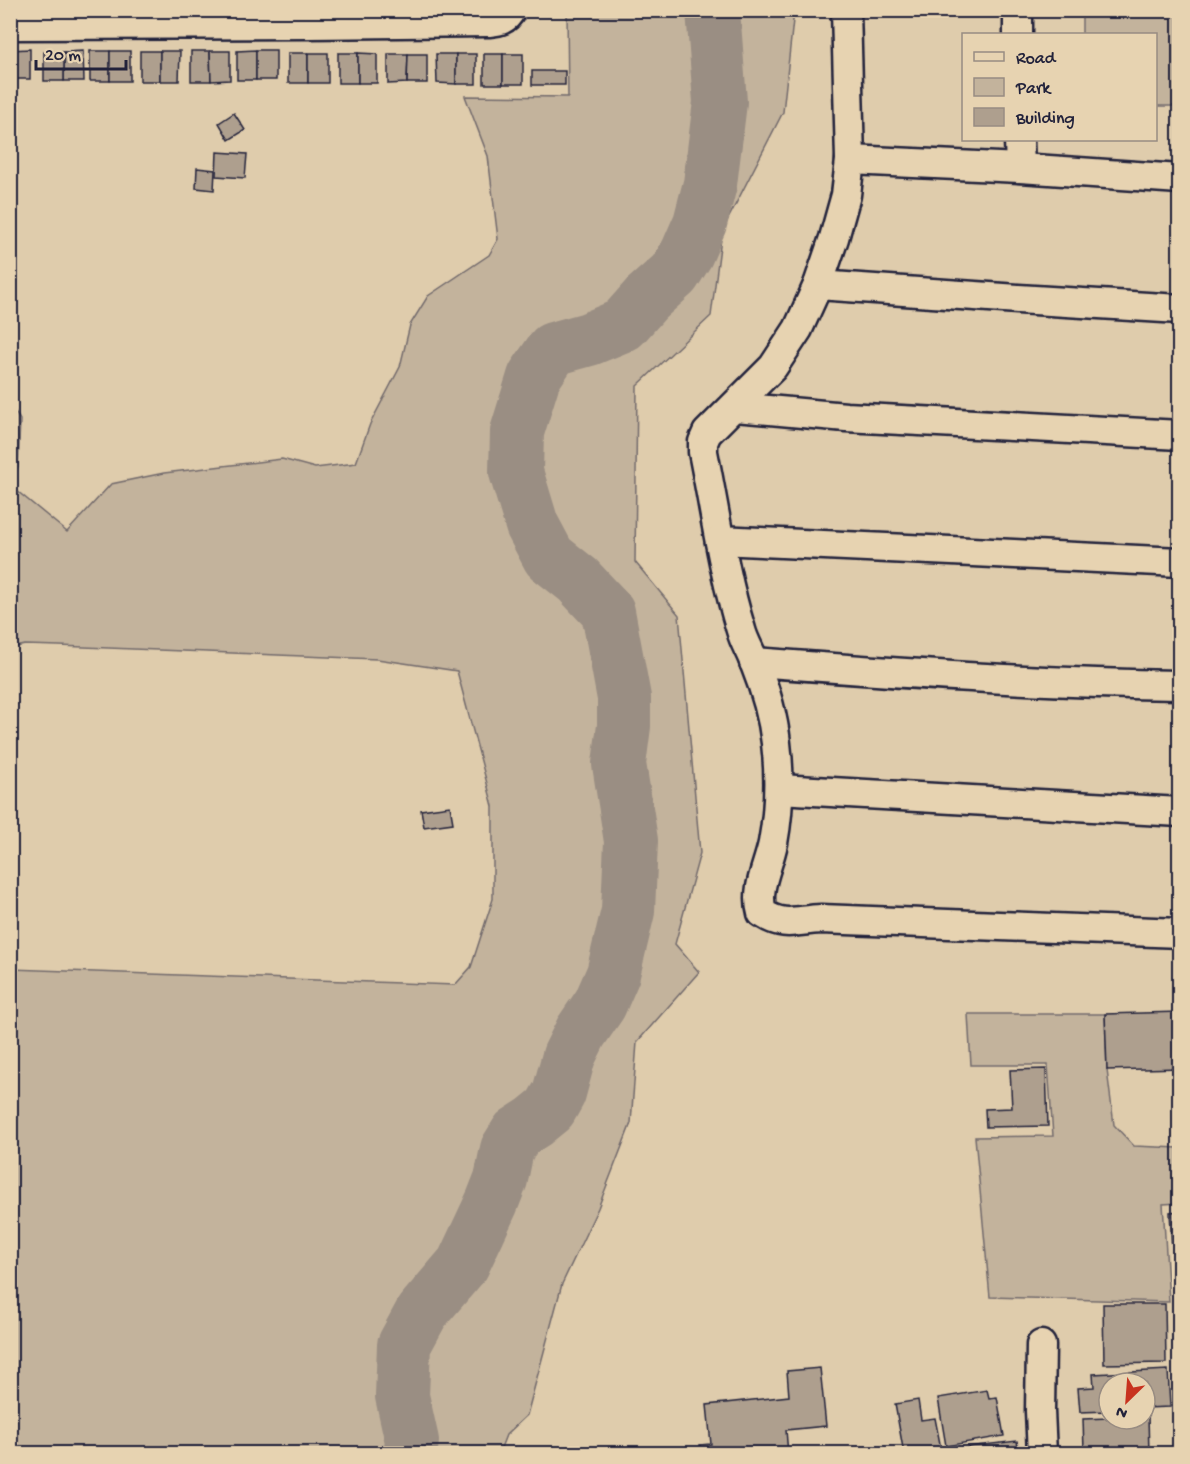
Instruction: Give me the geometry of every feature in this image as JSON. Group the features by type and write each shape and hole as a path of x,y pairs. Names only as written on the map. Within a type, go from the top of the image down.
{"street":[{"path":"10,25 489,22 501,21 511,10"},
{"path":"846,10 850,160 846,195 834,238 818,285 798,329 773,367 735,407 712,427 703,442 720,540 741,632 768,701 776,742 778,808 773,844 759,892 762,914 780,922 821,920 1179,933"},
{"path":"1018,10 1018,33"},
{"path":"1019,141 1020,168"},
{"path":"850,160 1179,178"},
{"path":"818,285 1179,309"},
{"path":"735,407 846,417 1179,435"},
{"path":"720,540 1179,562"},
{"path":"754,662 987,677 1179,685"},
{"path":"779,789 1179,812"},
{"path":"1041,1345 1041,1454"}],"green space":[{"path":"567,11 794,11 783,112 722,231 711,316 637,386 635,562 679,615 700,853 675,944 699,972 637,1042 631,1123 598,1208 562,1284 527,1415 506,1435 499,1453 11,1453 11,969 455,985 471,967 493,899 493,806 457,671 377,659 59,646 25,645 11,648 11,486 67,532 111,484 164,473 282,459 315,468 356,463 370,424 400,367 410,325 428,296 489,255 498,239 488,156 465,96 568,97"},
{"path":"1082,11 1179,11 1179,106 1157,106 1157,33 1082,33"},
{"path":"11,405 20,420 18,466 11,486"},
{"path":"968,1014 1105,1014 1107,1070 1114,1125 1134,1146 1179,1148 1179,1203 1163,1204 1169,1302 990,1297 975,1137 1053,1136 1048,1065 971,1065"}],"building":[{"path":"30,49 30,79 11,79 10,50"},
{"path":"256,50 256,80 237,80 237,51"},
{"path":"256,50 276,50 276,80 256,80"},
{"path":"83,51 84,81 64,81 64,52"},
{"path":"90,51 110,51 110,81 90,81"},
{"path":"110,51 130,51 130,81 110,81"},
{"path":"140,51 160,51 160,81 140,81"},
{"path":"160,51 180,51 179,81 160,81"},
{"path":"191,51 210,51 211,81 191,81"},
{"path":"210,51 230,51 230,80 211,81"},
{"path":"44,52 64,52 64,81 44,81"},
{"path":"288,53 308,53 308,83 288,83"},
{"path":"308,53 328,53 328,83 308,83"},
{"path":"338,53 358,53 358,83 338,83"},
{"path":"358,53 377,54 377,83 358,83"},
{"path":"388,54 408,54 407,83 388,84"},
{"path":"408,54 427,54 427,83 407,83"},
{"path":"436,54 456,54 456,84 437,83"},
{"path":"456,54 476,54 476,84 456,84"},
{"path":"484,54 503,54 503,84 484,84"},
{"path":"503,54 523,54 523,84 503,84"},
{"path":"532,71 565,71 565,85 532,85"},
{"path":"234,113 245,130 229,140 219,123"},
{"path":"217,152 247,154 245,178 216,176"},
{"path":"197,168 215,170 214,190 196,188"},
{"path":"450,806 453,823 424,827 421,810"},
{"path":"1180,1012 1180,1068 1107,1070 1105,1014"},
{"path":"1046,1069 1048,1126 986,1127 985,1109 1012,1108 1010,1070"},
{"path":"1180,1211 1180,1266 1173,1267 1170,1212"},
{"path":"1177,1274 1180,1274 1180,1305 1178,1305"},
{"path":"1103,1304 1165,1304 1166,1363 1104,1364"},
{"path":"820,1368 826,1426 786,1430 788,1454 701,1454 700,1445 711,1444 707,1405 789,1396 787,1371"},
{"path":"1168,1370 1170,1407 1157,1408 1157,1371 1149,1371"},
{"path":"1093,1374 1097,1374 1097,1411 1080,1412 1078,1388 1094,1387"},
{"path":"987,1390 989,1398 997,1397 1004,1436 946,1446 938,1398"},
{"path":"918,1400 921,1420 935,1418 942,1454 904,1454 895,1404"},
{"path":"1097,1418 1097,1431 1148,1431 1149,1454 1091,1454 1091,1450 1084,1450 1083,1419"},
{"path":"1017,1441 1019,1454 969,1454 968,1447"}],"waterway":[{"path":"410,1454 412,1441 402,1396 404,1345 422,1312 463,1264 501,1179 507,1149 517,1133 550,1109 559,1093 569,1056 581,1032 600,1004 613,974 628,911 631,841 619,764 624,726 624,698 608,612 578,580 549,557 532,525 516,472 517,432 534,377 553,349 589,339 623,325 646,299 674,274 687,253 700,223 710,184 720,102 713,10"}]}
